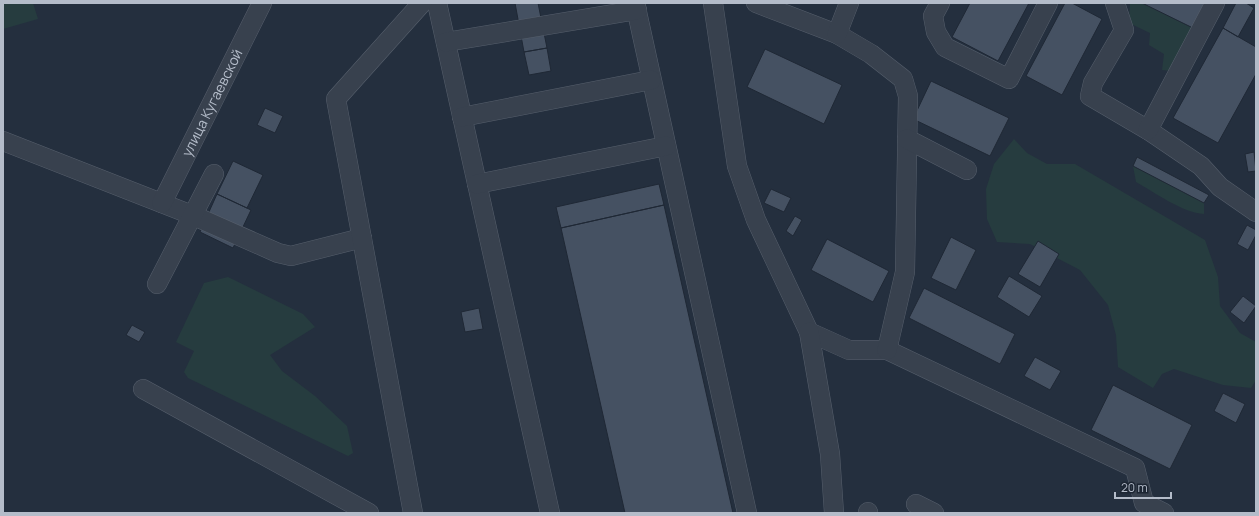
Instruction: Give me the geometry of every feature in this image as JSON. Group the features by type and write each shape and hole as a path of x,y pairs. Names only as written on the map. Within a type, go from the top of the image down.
{"street":[{"name":"улица Кугаевской","path":"162,203 262,3"},
{"path":"413,513 336,99 422,3"},
{"path":"437,3 550,513"},
{"path":"592,3 608,15"},
{"path":"713,3 737,166 756,220 809,332 830,454 834,513"},
{"path":"756,3 837,34 871,54 903,79 908,96 904,272 887,350"},
{"path":"837,34 849,3"},
{"path":"940,3 933,16 936,32 945,47 1009,79 1048,3"},
{"path":"1115,3 1124,30 1093,83 1090,96 1148,130 1200,166 1220,187 1256,212"},
{"path":"1148,130 1215,3"},
{"path":"446,42 608,15 636,7 747,513"},
{"path":"462,116 651,80"},
{"path":"907,139 967,170"},
{"path":"3,141 192,215 278,253 291,256 362,238"},
{"path":"478,184 666,146"},
{"path":"156,284 214,174"},
{"path":"809,332 849,350 887,350 1135,468 1141,508 1164,513"},
{"path":"143,389 369,513"},
{"path":"916,504 934,513"}],"green space":[{"path":"3,3 33,3 38,19 3,29"},
{"path":"1130,3 1142,3 1195,29 1171,71 1162,70 1164,54 1149,45 1150,33 1129,23"},
{"path":"1014,139 1027,153 1047,164 1075,164 1205,240 1218,277 1220,306 1240,333 1256,342 1256,380 1251,388 1223,385 1174,369 1162,374 1153,388 1118,367 1116,335 1108,305 1080,270 1030,244 997,242 987,219 986,189 994,164"},
{"path":"1133,166 1204,203 1204,214 1196,213 1178,206 1136,182"},
{"path":"228,277 303,314 315,327 270,355 282,371 315,396 347,426 353,453 348,456 188,378 184,372 194,351 176,342 204,283"}],"building":[{"path":"515,3 538,3 547,48 524,52"},
{"path":"970,3 1029,3 998,61 952,37"},
{"path":"1065,3 1072,3 1102,19 1062,95 1026,76"},
{"path":"1142,3 1208,3 1195,29"},
{"path":"1236,3 1246,3 1254,8 1238,37 1223,28"},
{"path":"1223,28 1256,47 1256,74 1218,143 1173,118"},
{"path":"547,48 551,71 529,75 524,52"},
{"path":"765,49 842,85 824,124 747,87"},
{"path":"931,81 1009,118 990,156 913,119"},
{"path":"265,108 283,116 275,133 257,125"},
{"path":"1254,152 1256,171 1248,172 1245,154"},
{"path":"1137,157 1209,195 1204,203 1133,166"},
{"path":"233,161 263,175 247,208 217,194"},
{"path":"659,184 664,205 561,228 556,207"},
{"path":"771,189 791,198 784,212 764,203"},
{"path":"217,194 251,210 233,248 200,232"},
{"path":"664,205 733,513 625,513 561,228"},
{"path":"795,216 802,220 793,236 786,231"},
{"path":"1247,225 1256,230 1256,235 1248,250 1237,244"},
{"path":"951,237 976,250 956,290 931,278"},
{"path":"827,239 889,271 873,302 811,270"},
{"path":"1038,241 1059,254 1040,287 1018,274"},
{"path":"1009,276 1042,296 1029,317 997,297"},
{"path":"924,288 1015,334 1000,364 909,318"},
{"path":"1243,296 1256,306 1244,323 1230,312"},
{"path":"479,308 483,329 465,332 461,312"},
{"path":"132,325 145,332 139,342 126,335"},
{"path":"1035,357 1061,371 1050,390 1024,376"},
{"path":"1113,385 1192,425 1170,469 1091,430"},
{"path":"1223,393 1245,404 1236,423 1214,411"}]}
